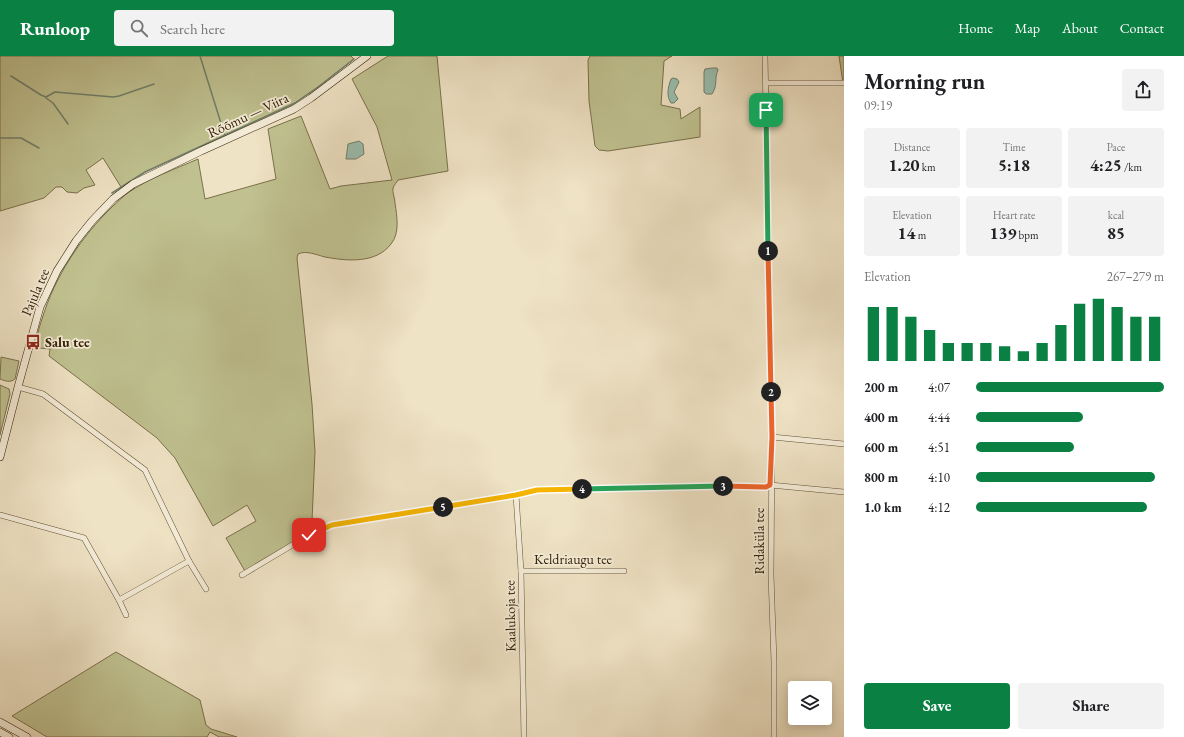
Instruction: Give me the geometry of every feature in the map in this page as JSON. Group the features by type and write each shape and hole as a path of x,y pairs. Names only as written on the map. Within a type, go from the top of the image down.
{"street":[{"name":"Rõõmu — Viira","path":"133,184 201,150 294,109 367,56"},
{"name":"Ridaküla tee","path":"765,56 772,437 770,485 774,737"},
{"path":"766,83 844,83"},
{"name":"Pajula tee","path":"0,457 40,307 57,272 76,242 92,221 113,200 133,184"},
{"path":"18,387 43,394 145,470 189,561 206,589"},
{"path":"772,437 844,444"},
{"path":"242,575 318,530 332,525 516,495 537,490 718,486 766,487 770,485 844,492"},
{"name":"Kaalukoja tee","path":"516,495 521,571 524,737"},
{"path":"0,515 84,538 120,600 126,615"},
{"path":"120,600 189,561"},
{"name":"Keldriaugu tee","path":"521,571 624,571"},
{"path":"0,722 27,737"},
{"path":"0,732 9,737"}],"green space":[{"path":"0,56 351,56 354,59 295,103 145,172 121,187 103,158 86,170 95,185 84,188 77,193 67,192 62,187 56,187 44,198 0,211"},
{"path":"388,56 437,56 448,171 398,180 393,188 397,219 396,235 391,244 377,255 360,260 351,260 325,257 308,253 298,254 297,258 312,404 315,452 312,521 318,530 246,573 226,538 256,521 247,505 213,526 175,458 157,438 49,356 50,349 39,348 37,337 47,303 70,258 80,244 101,218 125,195 154,178 198,159 205,199 276,179 268,129 301,116 330,189 341,186 392,180 377,127 352,79"},
{"path":"590,56 672,56 664,61 661,105 680,109 681,119 700,107 700,137 608,151 599,150 595,146 589,101 588,60"},
{"path":"839,56 844,56 844,83 843,83"},
{"path":"1,357 19,361 15,379 8,381 0,379"},
{"path":"0,385 9,389 10,394 0,435"},
{"path":"116,652 200,700 206,725 211,729 237,737 219,737 210,732 207,737 47,737 12,716"}],"shaded area":[{"path":"717,68 718,70 715,88 712,94 706,94 704,92 704,72 705,69"},
{"path":"671,79 677,79 679,82 674,92 678,99 674,103 671,103 668,97 668,91"},
{"path":"359,141 363,144 364,154 356,159 346,159 348,144"}],"waterway":[{"path":"200,56 225,136"},
{"path":"112,193 145,172 295,103 354,59"},
{"path":"11,76 46,97 55,92 113,97 154,84"},
{"path":"46,98 53,103 68,124"},
{"path":"0,138 21,138 39,148"}],"place":[{"name":"Salu tee","path":"33,342"}],"route":[{"path":"309,535 332,525 516,495 537,490 726,486 766,487 770,485 772,437 766,110"}]}
